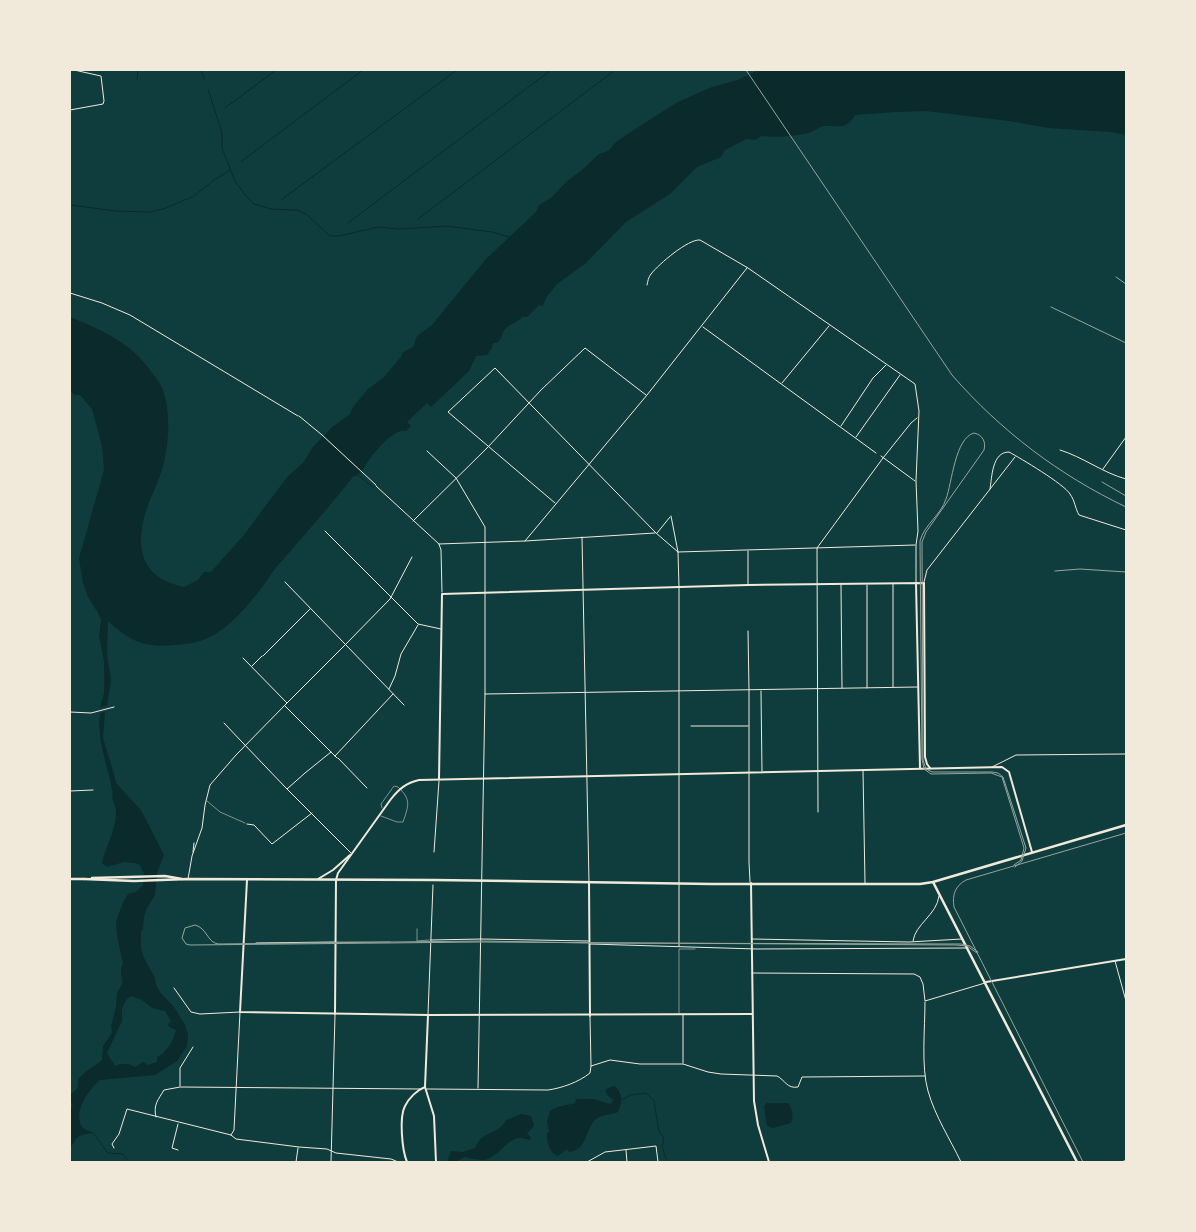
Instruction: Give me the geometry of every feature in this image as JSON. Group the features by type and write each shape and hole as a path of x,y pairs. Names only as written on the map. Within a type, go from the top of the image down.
{"main road":[{"path":"84,879 134,881 336,880 865,884 933,882 1126,825"},
{"path":"70,879 165,876 188,880"},
{"path":"933,882 1077,1162"}],"street":[{"path":"70,110 103,104 104,101 102,76 74,70"},
{"path":"647,285 649,277 661,264 692,241 700,240 748,268 916,384 919,411 916,481 918,531 916,583 920,769"},
{"path":"525,541 748,268"},
{"path":"70,293 102,303 130,315 298,416 322,435 439,544 441,550 442,628 439,779 434,852"},
{"path":"781,384 829,325"},
{"path":"702,326 876,452"},
{"path":"413,521 488,447 529,402 585,348 646,395"},
{"path":"840,426 873,378 886,364"},
{"path":"555,504 448,412 495,368 656,533 678,552 916,544"},
{"path":"856,438 900,374"},
{"path":"818,812 817,548 882,457 918,417"},
{"path":"1102,470 1126,437"},
{"path":"1060,450 1126,479"},
{"path":"427,451 456,478 485,527 484,778 478,1088"},
{"path":"990,489 992,469 1001,454 1009,452 1066,489 1074,501 1074,508 1079,515 1126,530"},
{"path":"930,768 925,757 924,583 927,570 1016,455"},
{"path":"882,457 916,481"},
{"path":"439,544 656,533 671,516 678,552 679,588 679,946"},
{"path":"325,531 418,624 442,628"},
{"path":"156,1117 155,1104 164,1090 180,1086 555,1089 590,1073 589,882 582,537"},
{"path":"748,550 748,585"},
{"path":"192,856 202,828 206,800 212,782 392,597 412,557"},
{"path":"285,582 404,705"},
{"path":"893,583 893,688"},
{"path":"442,594 748,585 924,583"},
{"path":"841,584 842,689"},
{"path":"867,584 867,688"},
{"path":"251,667 311,608"},
{"path":"389,690 401,654 418,624"},
{"path":"748,631 749,862 751,883 753,1074 756,1113 769,1162"},
{"path":"244,658 287,703"},
{"path":"485,694 918,687"},
{"path":"761,690 762,773"},
{"path":"336,757 393,694"},
{"path":"284,706 368,788"},
{"path":"70,712 92,713 114,707"},
{"path":"224,723 352,854"},
{"path":"690,726 749,726"},
{"path":"287,789 331,752"},
{"path":"991,767 1016,755 1126,754"},
{"path":"331,1162 336,880 338,873 384,809 400,788 410,782 439,779 1002,767 1009,772 1032,853"},
{"path":"863,769 865,884"},
{"path":"70,790 93,790"},
{"path":"247,824 254,824 272,844 312,813"},
{"path":"188,880 194,844"},
{"path":"317,880 333,870 352,854"},
{"path":"231,1135 234,1130 247,880"},
{"path":"433,885 426,1088 436,1128 436,1162"},
{"path":"913,942 914,935 937,904 939,893"},
{"path":"430,940 481,939 752,948 968,948"},
{"path":"752,939 913,942 963,939"},
{"path":"256,943 335,942"},
{"path":"925,1001 986,982 1126,959"},
{"path":"1115,960 1126,1001"},
{"path":"752,973 918,975 923,984 925,1001 925,1076 928,1091 934,1108 961,1162"},
{"path":"174,988 190,1012 200,1014 240,1012 590,1016 752,1014"},
{"path":"682,1064 683,1014"},
{"path":"180,1086 180,1068 193,1047"},
{"path":"591,1066 610,1060 640,1064 682,1064 708,1072 777,1076 787,1086 796,1088 802,1077 925,1076"},
{"path":"407,1162 404,1155 402,1112 408,1100 421,1089"},
{"path":"114,1148 112,1144 119,1134 127,1110 231,1135 236,1139 331,1150 336,1153 396,1161"},
{"path":"178,1123 172,1148 178,1150"},
{"path":"587,1162 605,1152 656,1146 658,1162"},
{"path":"296,1162 299,1147"},
{"path":"626,1149 627,1162"}],"lane":[{"path":"379,816 403,822 408,804 407,797 400,788 396,786 392,788 380,804 380,807 384,809"},
{"path":"206,800 220,812 247,824"},
{"path":"417,929 417,941 430,940"},
{"path":"335,942 390,942"},
{"path":"679,1015 679,949 695,949"}],"water":[{"path":"758,70 1126,71 1126,135 1112,132 1048,128 1009,121 926,111 896,112 855,115 845,125 824,126 809,133 779,137 761,136 755,140 746,139 725,150 721,157 697,167 670,194 626,222 586,263 557,284 547,296 543,306 539,305 527,317 522,317 505,329 497,343 493,343 487,355 476,356 469,371 431,407 427,403 407,422 411,426 406,431 401,431 391,436 372,456 361,472 353,477 278,565 250,602 227,626 210,637 197,642 164,646 138,642 123,634 108,621 107,654 111,680 107,706 100,707 104,693 104,661 99,636 101,620 88,597 83,583 79,558 104,470 102,446 92,409 80,395 74,395 70,390 70,317 106,333 126,346 145,363 162,388 166,399 168,418 167,447 161,472 143,522 141,548 144,559 158,576 169,583 184,587 198,580 204,572 211,572 243,536 288,476 303,463 313,447 331,428 350,414 353,407 368,389 384,377 401,357 402,353 413,347 417,336 432,325 486,259 536,212 539,205 552,197 566,182 599,154 608,151 617,141 678,102 712,87 738,80"},
{"path":"105,712 103,738 116,783 141,810 164,855 157,873 155,895 144,917 141,932 141,949 155,978 156,985 174,1007 184,1023 188,1034 187,1046 177,1061 155,1075 100,1080 87,1095 79,1113 82,1127 94,1133 79,1136 70,1149 70,1109 73,1106 70,1094 77,1088 80,1077 102,1060 103,1046 112,1033 111,1026 116,1007 117,993 122,984 121,969 123,963 116,922 128,894 137,891 143,885 144,874 140,865 135,863 124,862 107,867 102,863 115,825 116,809 101,742 100,713","holes":["131,996 142,1000 152,1008 165,1011 171,1021 168,1024 169,1027 176,1030 173,1038 169,1046 157,1057 157,1062 148,1065 143,1062 135,1067 125,1064 115,1066 107,1053 122,1021 122,1009 126,1000"]},
{"path":"615,1086 620,1092 621,1098 618,1112 595,1120 582,1144 575,1151 569,1152 567,1149 558,1156 555,1155 549,1147 547,1136 549,1132 547,1121 550,1111 575,1103 576,1099 593,1099 610,1104 614,1100 605,1091"},
{"path":"767,1103 788,1103 792,1113 791,1123 773,1128 767,1126 764,1106"},
{"path":"521,1114 531,1116 534,1126 527,1133 531,1138 530,1140 520,1138 513,1140 489,1159 464,1157 456,1162 447,1162 451,1151 463,1152 475,1148 487,1134 498,1129 506,1120"}],"waterway":[{"path":"137,79 138,70"},
{"path":"201,70 204,79"},
{"path":"225,108 276,70"},
{"path":"242,161 363,70"},
{"path":"281,200 457,70"},
{"path":"348,223 551,70"},
{"path":"418,219 615,70"},
{"path":"208,89 222,133 222,148 235,181 254,204 271,209 297,210 306,214 330,236 339,236 378,227 400,229 446,226 492,232 509,237"},
{"path":"70,205 116,211 150,212 163,209 194,196 230,170"},
{"path":"358,475 374,488"},
{"path":"622,1100 630,1095 646,1093 654,1101 659,1131 664,1138 662,1146 667,1162"},
{"path":"94,1134 108,1153 123,1154 129,1162"}],"tram line":[{"path":"1014,865 1021,860 1024,848 1002,777 991,773 931,774 924,769 922,759 920,541 925,530 944,505 962,443 974,433 980,435 983,439 985,444 984,450 926,532 922,542 923,760 926,769 932,772 992,772 998,773 1003,777 1026,848 1022,861 1015,867"},
{"path":"1083,1162 954,907 953,899 957,888 966,880 1126,833"},
{"path":"977,953 967,946 956,945 481,942 190,945 186,944 182,938 185,928 195,925 202,929 211,941 218,944 481,941 961,944 970,946 978,952"}],"railway":[{"path":"746,70 952,375 990,415 1032,450 1077,481 1126,507"},
{"path":"1116,277 1126,284"},
{"path":"1051,307 1126,343"},
{"path":"1102,482 1126,496"},
{"path":"1055,571 1080,569 1126,572"}]}
